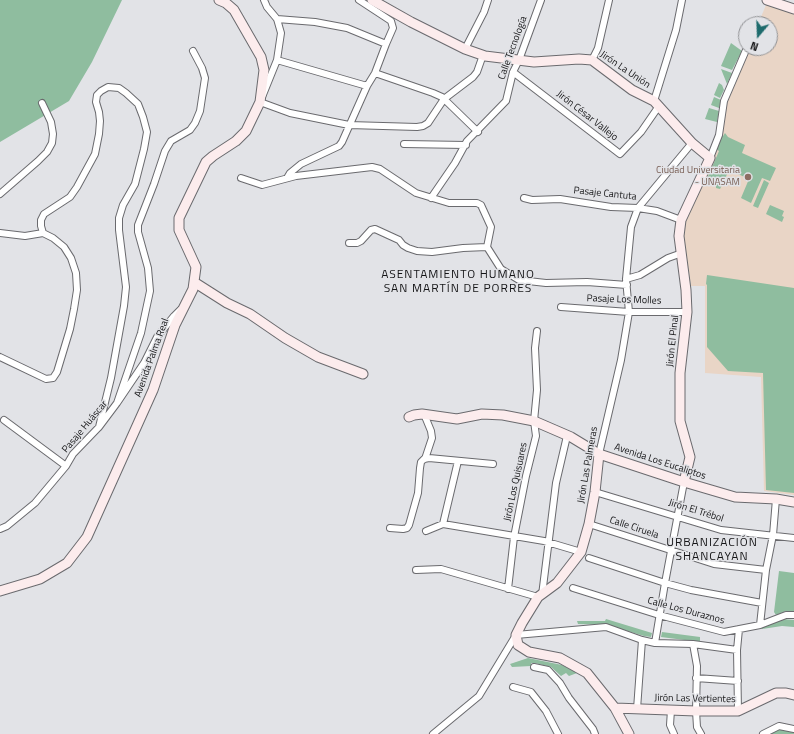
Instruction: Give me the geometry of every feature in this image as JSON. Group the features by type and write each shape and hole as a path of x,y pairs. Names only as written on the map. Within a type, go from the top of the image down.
{"main road":[{"name":"Avenida Palma Real","path":"0,591 40,579 67,563 87,537 153,390 175,325 193,289 196,267 180,230 179,218 206,162 236,141 246,131 260,102 264,70 261,57 234,10 226,3 219,0"},
{"name":"Jirón La Unión","path":"372,0 465,49 483,55 534,62 579,59 592,60 632,90 656,104 692,143 710,158"},
{"path":"767,0 779,2 794,9"},
{"name":"Jirón El Pinal","path":"684,482 690,457 680,420 680,373 687,312 682,253 679,236 681,220 710,158"},
{"path":"194,282 227,303 250,314 285,338 318,357 363,374"},
{"name":"Avenida Los Eucaliptos","path":"409,417 424,414 457,419 482,414 503,415 534,421 567,436 599,454 684,482 735,497 794,502"},
{"name":"Jirón Las Palmeras","path":"516,635 540,596 557,583 581,552 589,524 595,492 599,454"},
{"path":"516,635 518,645 529,652 560,658 586,673 615,708 629,734"},
{"name":"Jirón Las Vertientes","path":"615,708 738,711 776,693 794,695"}],"street":[{"path":"264,0 267,7 277,19 281,32 277,60 260,102 290,113 349,125 418,128 428,123 444,99 473,77 477,72 483,55"},
{"path":"287,178 290,173 301,164 339,146 367,86 375,73 393,28 391,21 358,0"},
{"path":"465,49 484,12 488,0"},
{"name":"Calle Tecnología","path":"431,198 466,144 506,101 513,72 519,60 541,0"},
{"path":"592,60 598,48 609,0"},
{"name":"Jirón César Vallejo","path":"513,72 620,154 641,132 656,104 676,30 682,0"},
{"path":"277,19 315,22 336,26 358,32 386,44"},
{"path":"117,403 141,333 150,291 148,268 138,232 138,225 165,151 171,141 190,130 200,111 206,78 192,51"},
{"name":"Jirón El Pinal","path":"710,158 719,135 724,101 743,56"},
{"path":"277,60 367,86"},
{"path":"375,73 433,93 444,99 478,132"},
{"path":"43,233 40,226 44,214 70,197 95,154 100,121 96,102 97,95 100,91 108,87 119,88 138,104 147,132 135,184 123,205 119,218 119,230 126,287 111,378 99,427"},
{"path":"0,194 38,161 47,152 52,143 53,134 51,122 42,103"},
{"name":"Jirón Las Palmeras","path":"599,454 621,360 629,312 627,282 630,227 638,208 692,143"},
{"path":"404,144 466,144"},
{"path":"240,178 262,185 287,178 372,167 380,169 416,193 448,203 477,203 481,205 491,227 487,248 501,269 519,280 546,283 627,282 668,258 682,253"},
{"name":"Pasaje Cantuta","path":"524,198 532,200 560,199 611,207 638,208 657,211 681,220"},
{"path":"349,243 361,241 371,230 375,229 399,240 408,248 417,251 432,252 463,248 487,248"},
{"path":"0,233 25,236 43,233 53,238 64,248 71,258 76,274 77,290 70,329 53,378 46,379 0,357"},
{"name":"Pasaje Huáscar","path":"0,529 7,526 36,503 66,466 73,454 99,427 144,362 157,337 174,316 185,306"},
{"name":"Pasaje Los Molles","path":"560,307 629,312 687,312"},
{"name":"Jirón Los Quisuares","path":"508,589 514,537 526,476 536,436 534,421 537,390 535,348 537,331"},
{"path":"390,528 403,529 409,525 418,493 421,462 425,459 432,438 431,431 424,414"},
{"path":"4,420 66,466"},
{"path":"416,570 441,569 508,589 540,596 549,543 556,483 567,436"},
{"path":"425,459 494,464"},
{"path":"443,524 458,461"},
{"name":"Jirón El Pinal","path":"655,643 670,551 684,482"},
{"name":"Jirón El Trébol","path":"595,492 721,530 794,538"},
{"path":"760,625 766,570 773,535 776,500"},
{"path":"426,531 443,524 549,543 581,552"},
{"name":"Calle Ciruela","path":"589,524 714,564 766,570"},
{"path":"589,558 691,590 762,603"},
{"name":"Calle Los Duraznos","path":"573,588 659,615 724,632 760,625 786,615 794,615"},
{"path":"516,635 606,627 655,643 693,644 737,650"},
{"path":"738,711 737,650 739,629"},
{"name":"Jirón Las Palmeras","path":"433,734 479,696 516,635"},
{"path":"637,709 642,640"},
{"path":"693,644 697,666 697,727 700,734"},
{"path":"534,667 548,670 560,683 568,698 593,729 595,734"},
{"path":"696,678 738,681"},
{"path":"513,687 531,692 546,711 558,734"},
{"path":"671,710 670,725 674,734"},
{"path":"764,734 779,726 794,729"}],"shaded area":[{"name":"Ciudad Universitaria - UNASAM","path":"766,5 794,13 794,495 764,491 761,377 705,373 705,286 691,286 682,234 684,219 720,136 727,99 745,56 778,56 778,16 761,16"}],"green space":[{"path":"0,0 122,0 92,62 69,101 0,142"},
{"path":"731,43 738,48 738,56 739,56 732,70 721,66"},
{"path":"721,69 732,73 727,84"},
{"path":"719,83 722,85 724,90 720,98 714,95"},
{"path":"714,97 721,100 719,108 711,105"},
{"path":"709,108 719,111 717,122 705,119"},
{"path":"725,133 728,137 745,145 742,153 776,168 770,181 762,178 751,203 741,198 749,179 729,170 720,189 716,188 716,185 706,181 719,151 716,149 721,136"},
{"path":"764,180 769,183 758,208 753,206"},
{"path":"770,205 784,211 782,222 766,214"},
{"path":"707,275 794,288 794,493 766,490 763,373 728,371 707,347"},
{"path":"779,571 794,573 794,612 786,611 776,615 774,612"},
{"path":"606,619 652,633 651,637 608,625 578,624 577,621 605,621"},
{"path":"783,619 794,620 794,627 782,626 762,629 760,627"},
{"path":"662,632 700,637 700,642 661,637"},
{"path":"528,658 562,665 577,673 569,676 566,673 561,676 551,667 535,663 531,663 531,666 512,667 510,664"},
{"path":"778,729 794,731 794,734 767,734"}],"place":[{"name":"Ciudad Universitaria - UNASAM","path":"748,177"}],"district":[{"name":"ASENTAMIENTO HUMANO SAN MARTÍN DE PORRES","path":"458,282"},
{"name":"URBANIZACIÓN SHANCAYAN","path":"712,550"}]}
